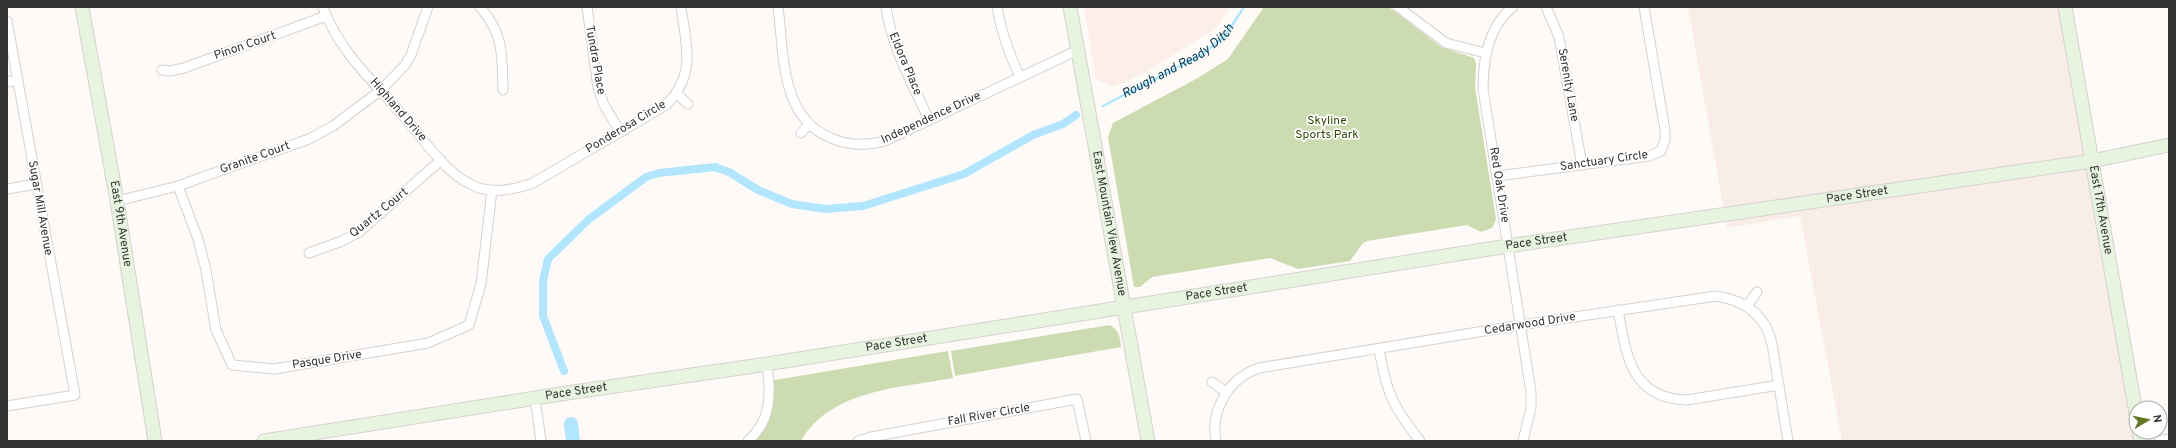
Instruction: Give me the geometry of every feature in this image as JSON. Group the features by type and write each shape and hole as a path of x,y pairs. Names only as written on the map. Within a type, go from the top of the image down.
{"main road":[{"name":"East 9th Avenue","path":"82,7 117,202 155,441"},
{"name":"East Mountain View Avenue","path":"1070,7 1122,308 1148,441"},
{"name":"East 17th Avenue","path":"2065,7 2134,400"},
{"name":"Pace Street","path":"264,441 535,398 767,364 1508,246 2092,161 2169,145"}],"street":[{"path":"381,90 405,65 411,55 428,7"},
{"path":"480,7 490,18 498,32 502,48 503,90"},
{"name":"Tundra Place","path":"587,7 598,88 604,105 620,132"},
{"name":"Ponderosa Circle","path":"492,190 515,189 533,183 666,105 677,94 686,74 688,58 681,7"},
{"name":"Independence Drive","path":"778,7 789,89 795,105 808,125 836,140 859,145 885,141 1078,50"},
{"name":"Eldora Place","path":"886,7 889,27 897,51 929,120"},
{"path":"997,7 999,23 1008,50 1020,77"},
{"path":"1398,7 1446,43 1485,53"},
{"name":"Red Oak Drive","path":"1513,7 1495,29 1485,53 1483,89 1532,399 1524,441"},
{"name":"Serenity Lane","path":"1546,7 1559,37 1582,165"},
{"name":"Sanctuary Circle","path":"1497,176 1649,156 1661,151 1665,130 1644,7"},
{"name":"Highland Drive","path":"325,12 340,40 358,64 441,160 460,178 472,185 492,190"},
{"name":"Pinon Court","path":"162,70 184,68 325,12"},
{"name":"Sugar Mill Avenue","path":"7,21 75,395 7,406"},
{"path":"7,82 18,80"},
{"name":"Granite Court","path":"117,202 178,186 308,139 345,119 381,90"},
{"path":"677,94 688,104"},
{"path":"801,133 808,125"},
{"name":"Quartz Court","path":"309,253 342,242 359,232 441,160"},
{"path":"7,190 36,184"},
{"name":"Pasque Drive","path":"178,186 198,239 206,270 216,330 220,341 232,365 266,369 428,343 469,325 481,284 492,190"},
{"path":"1747,306 1757,292"},
{"name":"Cedarwood Drive","path":"1216,441 1216,418 1226,392 1244,375 1259,368 1520,325 1714,296 1732,299 1747,306 1762,320 1770,334 1788,441"},
{"path":"1618,310 1625,349 1630,366 1643,383 1661,394 1687,400 1779,385"},
{"path":"1379,349 1385,381 1392,400 1420,441"},
{"path":"748,441 763,423 769,406 770,394 767,364"},
{"path":"1212,382 1226,392"},
{"path":"535,398 541,441"},
{"name":"Fall River Circle","path":"858,441 871,437 1078,398 1086,441"},
{"path":"2159,441 2169,439"}],"shaded area":[{"path":"1084,7 1230,7 1217,27 1150,70 1114,87 1096,80"},
{"path":"1688,7 2065,7 2134,400 2128,400 2128,440 2141,441 1842,441 1800,216 1727,228"}],"green space":[{"name":"Skyline Sports Park","path":"1264,7 1389,7 1441,47 1474,58 1476,64 1475,87 1496,219 1492,228 1481,232 1467,225 1367,241 1363,243 1350,261 1298,269 1270,258 1152,277 1140,287 1134,287 1108,137 1113,123 1196,79 1228,59"},
{"path":"1110,325 1118,334 1121,347 955,376 951,351"},
{"path":"948,351 953,378 890,389 849,401 830,411 814,424 801,441 748,441 758,431 769,381"}],"waterway":[{"name":"Rough and Ready Ditch","path":"1103,106 1201,55 1225,36 1244,7"},
{"name":"Rough and Ready Ditch","path":"564,371 543,316 543,281 548,259 588,220 646,177 659,173 715,167 729,172 758,190 792,204 825,209 863,206 964,174 1033,135 1063,124 1076,115"},
{"name":"Rough and Ready Ditch","path":"571,424 573,441"}]}
